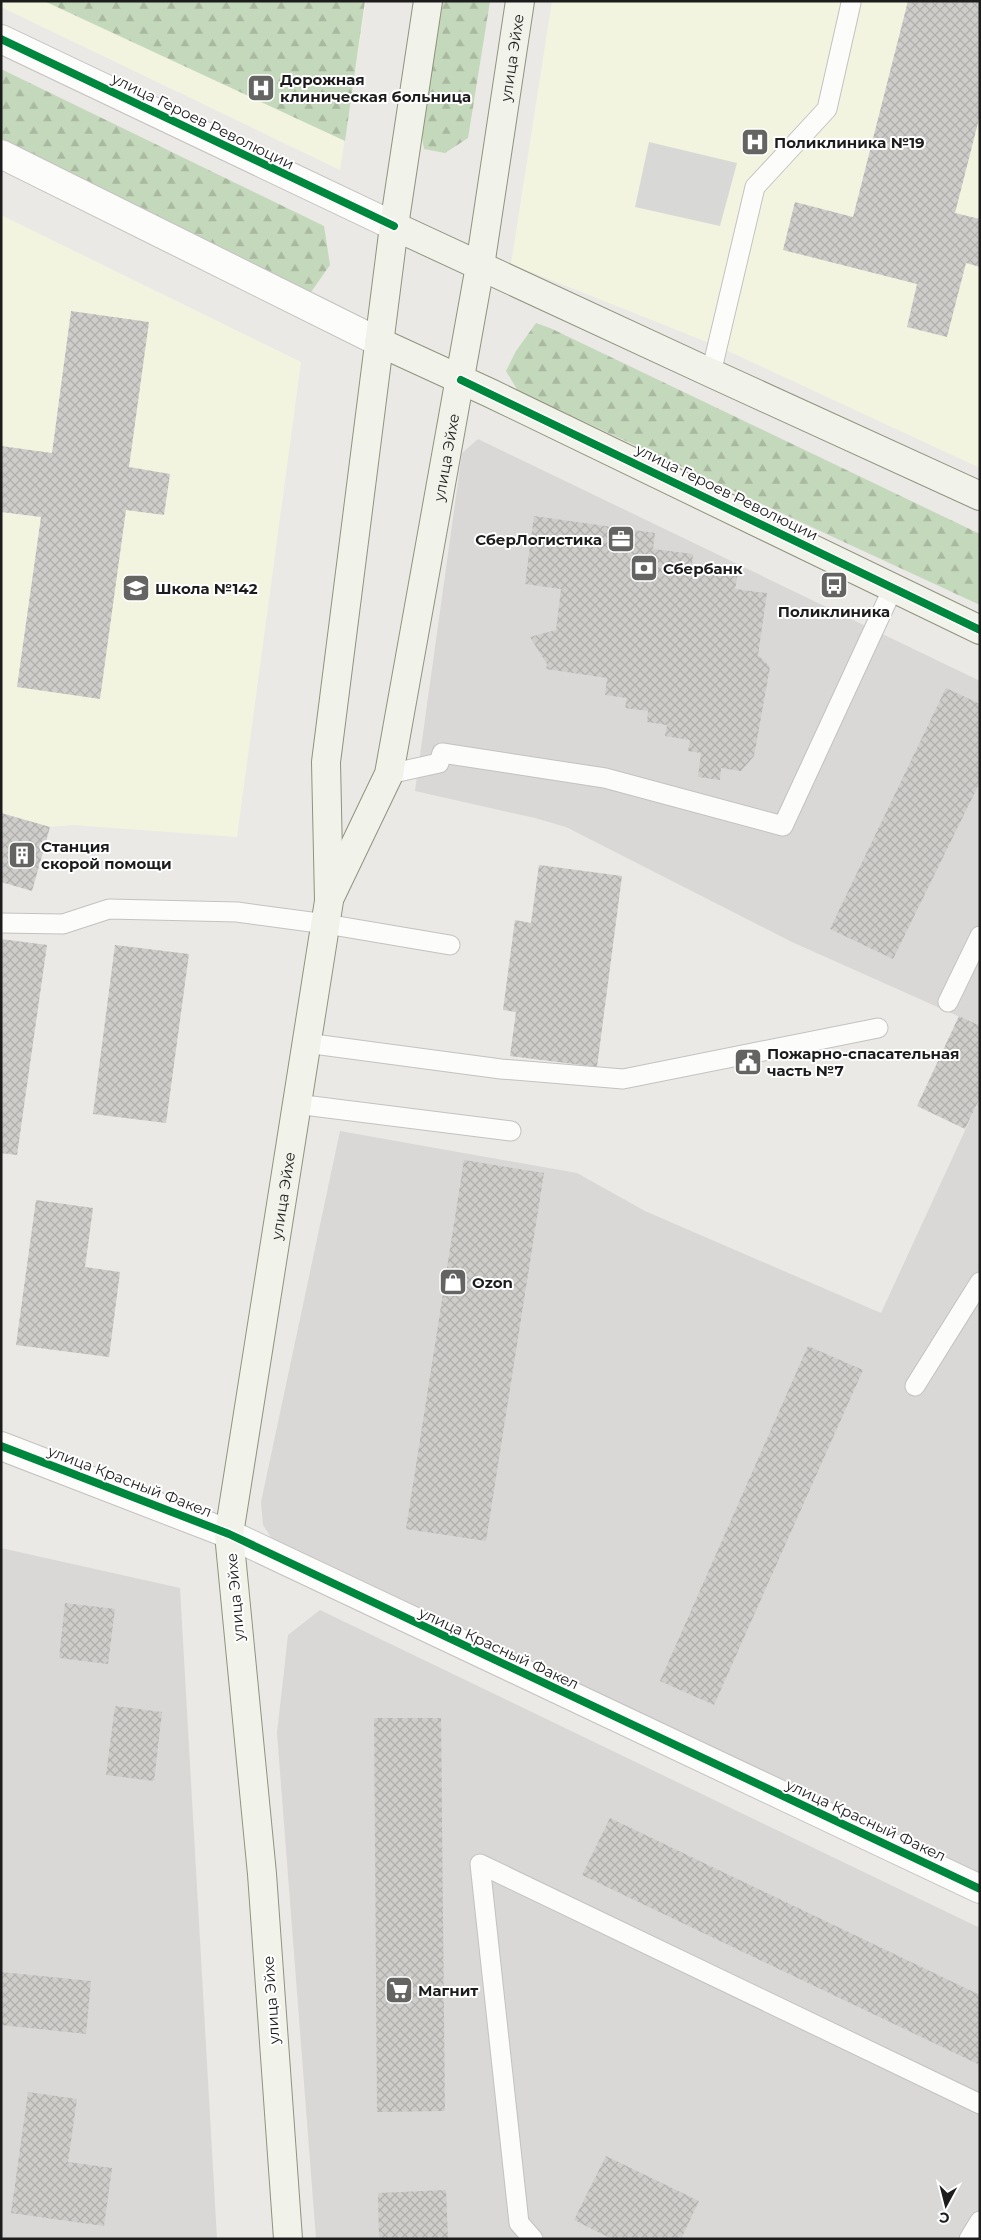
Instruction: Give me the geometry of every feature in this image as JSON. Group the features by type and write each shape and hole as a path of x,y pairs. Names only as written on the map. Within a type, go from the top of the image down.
{"main road":[{"name":"улица Эйхе","path":"288,2239 262,1874 229,1534 327,912 326,762 394,226 428,1"},
{"name":"улица Эйхе","path":"327,912 389,774 461,380 520,1"},
{"name":"улица Героев Революции","path":"394,226 980,496"},
{"name":"улица Героев Революции","path":"379,342 980,630"}],"street":[{"name":"улица Героев Революции","path":"1,39 394,226"},
{"name":"улица Героев Революции","path":"1,154 379,342"},
{"name":"улица Красный Факел","path":"1,1446 229,1534 980,1889"}],"lane":[{"path":"711,373 756,188 827,109 851,3"},
{"path":"389,774 439,763 442,753 605,778 783,826 893,588"},
{"path":"1,923 63,924 110,909 327,912 450,945"},
{"path":"948,1002 980,936"},
{"path":"306,1043 501,1069 624,1079 878,1028"},
{"path":"296,1104 511,1131"},
{"path":"915,1386 980,1282"},
{"path":"533,2239 519,2222 480,1864 980,2104"},
{"path":"969,2239 980,2222"}],"shaded area":[{"name":"Дорожная клиническая больница","path":"1,1 366,1 340,170 1,7"},
{"name":"Поликлиника №19","path":"552,1 980,1 980,468 717,346 511,264"},
{"path":"649,142 737,163 720,226 635,207"},
{"name":"Школа №142","path":"1,215 301,362 237,837 73,825 50,827 1,813"},
{"path":"478,439 980,681 980,1026 792,942 566,827 535,818 415,791 462,453"},
{"path":"980,1098 980,1890 272,1539 263,1525 261,1502 340,1131 577,1173 645,1211 881,1313"},
{"path":"1,1548 180,1588 217,2239 1,2239"},
{"path":"320,1610 980,1928 980,2239 316,2239 277,1733 288,1635"}],"green space":[{"name":"Дорожная клиническая больница","path":"44,1 365,1 345,141"},
{"path":"439,1 490,1 468,138 445,153 424,149 421,131"},
{"path":"1,69 324,226 330,265 311,292 1,138"},
{"path":"536,323 980,534 980,605 518,391 506,371 516,351"}],"building":[{"path":"908,1 980,1 980,115 955,213 980,219 980,267 966,263 947,337 907,327 917,284 783,250 795,202 853,217"},
{"path":"71,311 149,322 129,467 170,474 164,515 126,510 100,699 17,687 41,517 1,512 1,446 52,453"},
{"path":"534,516 655,533 653,549 693,554 692,567 738,573 735,589 767,593 758,655 770,667 754,756 741,771 721,768 720,780 698,777 701,753 688,751 690,740 665,736 667,725 647,722 648,711 625,708 627,698 605,695 607,678 546,669 547,664 530,637 556,630 561,589 525,584"},
{"path":"946,688 980,704 980,782 893,959 830,929"},
{"name":"Станция скорой помощи","path":"1,813 50,827 32,891 1,882"},
{"path":"539,865 622,876 597,1067 510,1056 516,1012 503,1010 515,920 531,923"},
{"path":"1,939 47,945 17,1155 1,1153"},
{"path":"115,945 189,954 166,1123 93,1114"},
{"path":"959,1016 980,1026 980,1098 965,1129 917,1106"},
{"path":"464,1160 544,1173 486,1541 406,1529"},
{"path":"36,1200 93,1208 85,1267 120,1272 109,1357 16,1345"},
{"path":"808,1346 863,1370 714,1705 660,1681"},
{"path":"65,1603 115,1609 108,1664 59,1658"},
{"path":"115,1706 162,1712 154,1781 106,1775"},
{"path":"374,1718 441,1718 445,2111 377,2112"},
{"path":"610,1818 980,1995 980,2065 582,1875"},
{"path":"1,1972 91,1981 86,2034 1,2025"},
{"path":"28,2092 77,2099 68,2162 112,2168 104,2226 11,2213"},
{"path":"606,2156 699,2201 681,2239 612,2239 574,2220"},
{"path":"446,2190 448,2239 379,2239 378,2193"}],"cycle path":[{"path":"1,39 394,226"},
{"path":"461,380 980,630"},
{"path":"1,1446 229,1534 980,1889"}],"place":[{"name":"Дорожная клиническая больница","path":"261,88"},
{"name":"Поликлиника №19","path":"755,142"},
{"name":"СберЛогистика","path":"621,539"},
{"name":"Сбербанк","path":"644,568"},
{"name":"Поликлиника","path":"834,585"},
{"name":"Школа №142","path":"136,588"},
{"name":"Станция скорой помощи","path":"22,855"},
{"name":"Пожарно-спасательная часть №7","path":"748,1062"},
{"name":"Ozon","path":"453,1282"},
{"name":"Магнит","path":"399,1990"}]}
